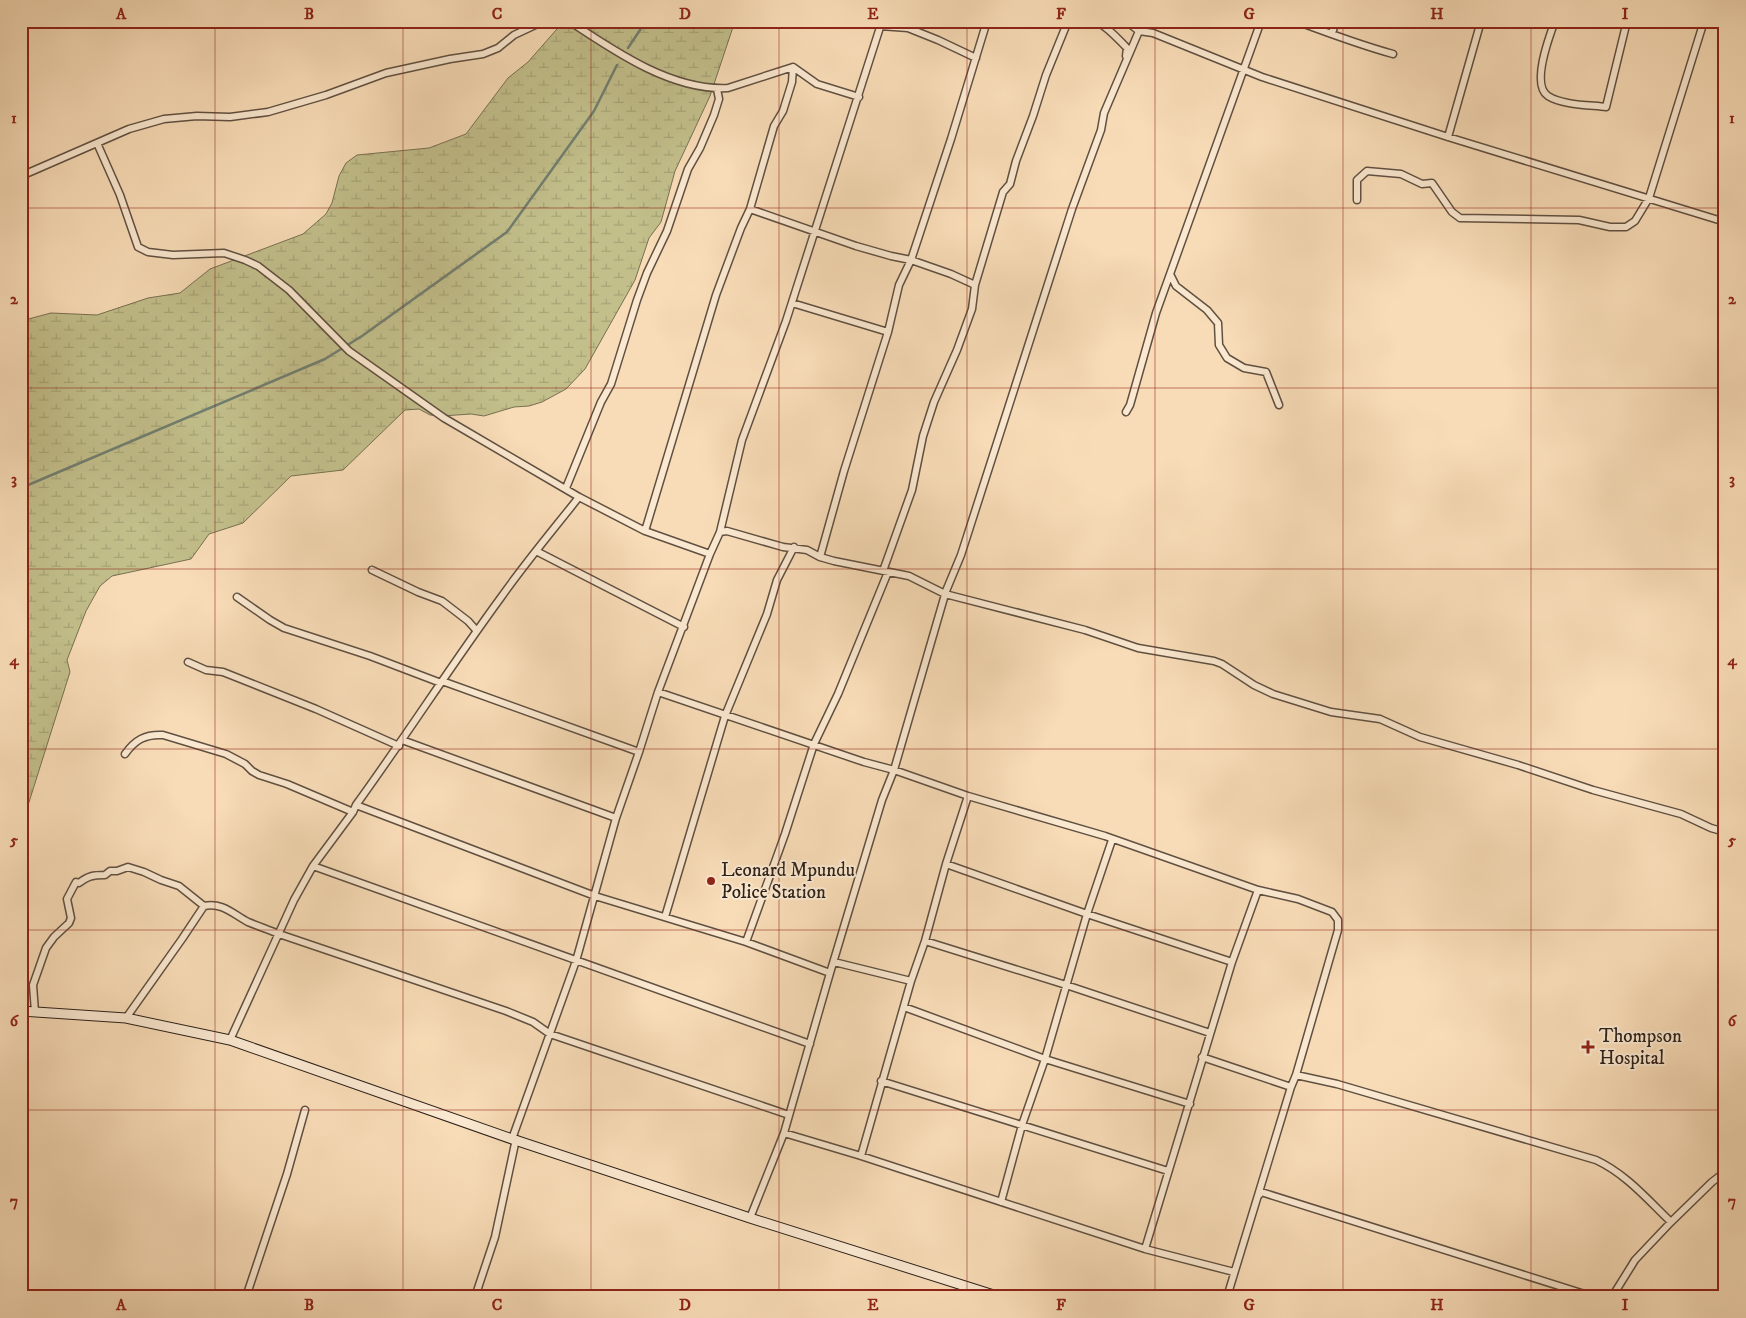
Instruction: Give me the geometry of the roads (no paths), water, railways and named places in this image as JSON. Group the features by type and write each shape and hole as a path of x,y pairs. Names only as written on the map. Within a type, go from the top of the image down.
{"street":[{"path":"21,176 130,129 164,119 197,116 230,117 268,112 326,95 386,73 483,54 498,48 514,35 544,21"},
{"path":"569,21 619,54 650,70 675,79 717,89 728,88 793,66"},
{"path":"820,557 844,471 888,332 899,285 911,260 987,21"},
{"path":"746,942 785,834 814,744 838,694 886,571 912,490 926,427 972,309 975,285 1003,192 1010,184 1016,161 1034,116 1046,75 1068,21"},
{"path":"1096,21 1111,31 1127,48 1126,60"},
{"path":"1126,21 1138,31 1153,33 1262,76 1448,137 1725,222"},
{"path":"1126,412 1130,405 1150,330 1171,276 1192,208 1245,70 1261,21"},
{"path":"1296,21 1332,33 1354,43 1393,54"},
{"path":"1332,33 1336,21"},
{"path":"1448,137 1481,21"},
{"path":"1555,21 1545,52 1540,80 1542,90 1548,96 1570,103 1606,107 1627,21"},
{"path":"1357,200 1357,180 1367,171 1384,172 1401,174 1422,184 1432,183 1452,212 1460,218 1579,220 1620,228 1626,227 1635,221 1649,198 1704,21"},
{"path":"474,1297 495,1237 514,1139 576,961 616,818 658,692 720,532 742,440 792,303 881,24 908,28 976,58"},
{"path":"750,1218 784,1133 830,973 882,800 894,770 945,594 961,555 1072,209 1101,130 1104,113 1138,31"},
{"path":"793,66 817,84 859,97"},
{"path":"645,531 716,295 750,209 774,126 783,112 792,82 793,66"},
{"path":"566,488 610,384 637,300 667,231 676,199 714,115 718,99 717,89"},
{"path":"96,143 120,195 138,247 148,252 162,254 224,253 258,266 289,290 349,351 444,418 579,497 645,531 710,554"},
{"path":"750,209 814,232 891,256 911,260 951,274 975,285"},
{"path":"1171,276 1176,286 1208,310 1218,323 1219,345 1227,358 1244,368 1266,372 1279,405"},
{"path":"792,303 888,332"},
{"path":"230,1040 294,900 313,866 353,812 356,804 401,743 477,631 536,551 579,497"},
{"path":"720,532 727,531 783,547 808,550 820,557 909,576 945,594 1086,630 1138,648 1214,661 1273,694 1331,712 1380,719 1420,737 1518,765 1594,790 1681,814 1711,828 1725,832"},
{"path":"665,917 725,716 767,614 777,580 794,547"},
{"path":"536,551 684,626"},
{"path":"372,570 442,601 468,621 477,631"},
{"path":"237,597 284,628 370,656 639,752"},
{"path":"188,662 206,670 223,672 401,743 616,818"},
{"path":"658,692 968,796 1105,836 1258,890 1298,899 1332,912 1338,920 1338,930 1296,1075 1227,1297"},
{"path":"125,754 139,739 163,735 226,754 245,764 259,775 287,784 353,812"},
{"path":"861,1156 881,1081 911,981 926,941 946,864 968,796"},
{"path":"356,804 595,896 746,942 830,973"},
{"path":"1002,1202 1022,1125 1045,1060 1087,914 1112,840"},
{"path":"946,864 1087,914 1232,962"},
{"path":"313,866 810,1044"},
{"path":"35,1012 33,985 50,942 69,923 71,913 66,899 76,882 79,883 92,875 105,875 110,870 128,867 178,886 204,906"},
{"path":"1145,1249 1190,1104 1202,1057 1232,962 1258,890"},
{"path":"126,1018 204,906 211,904 225,908 248,922 279,934 506,1011 533,1022 550,1034 789,1115"},
{"path":"926,941 1066,985 1210,1034"},
{"path":"834,962 911,981"},
{"path":"904,1007 1045,1060 1190,1104"},
{"path":"21,1011 126,1018 230,1040 514,1139 750,1218 1000,1297"},
{"path":"1202,1057 1291,1087"},
{"path":"1296,1075 1337,1084 1596,1160 1624,1176 1671,1222"},
{"path":"881,1081 1168,1171"},
{"path":"246,1297 284,1182 305,1110"},
{"path":"784,1133 861,1156 1145,1249 1234,1272"},
{"path":"1612,1297 1635,1260 1671,1222 1725,1172"},
{"path":"1258,1198 1261,1192 1594,1297"}],"waterway":[{"path":"628,48 646,21"},
{"path":"21,488 325,359 362,336 507,232 594,111 617,65"}],"place":[{"name":"Leonard Mpundu Police Station","path":"711,881"},
{"name":"Thompson Hospital","path":"1588,1047"}]}
